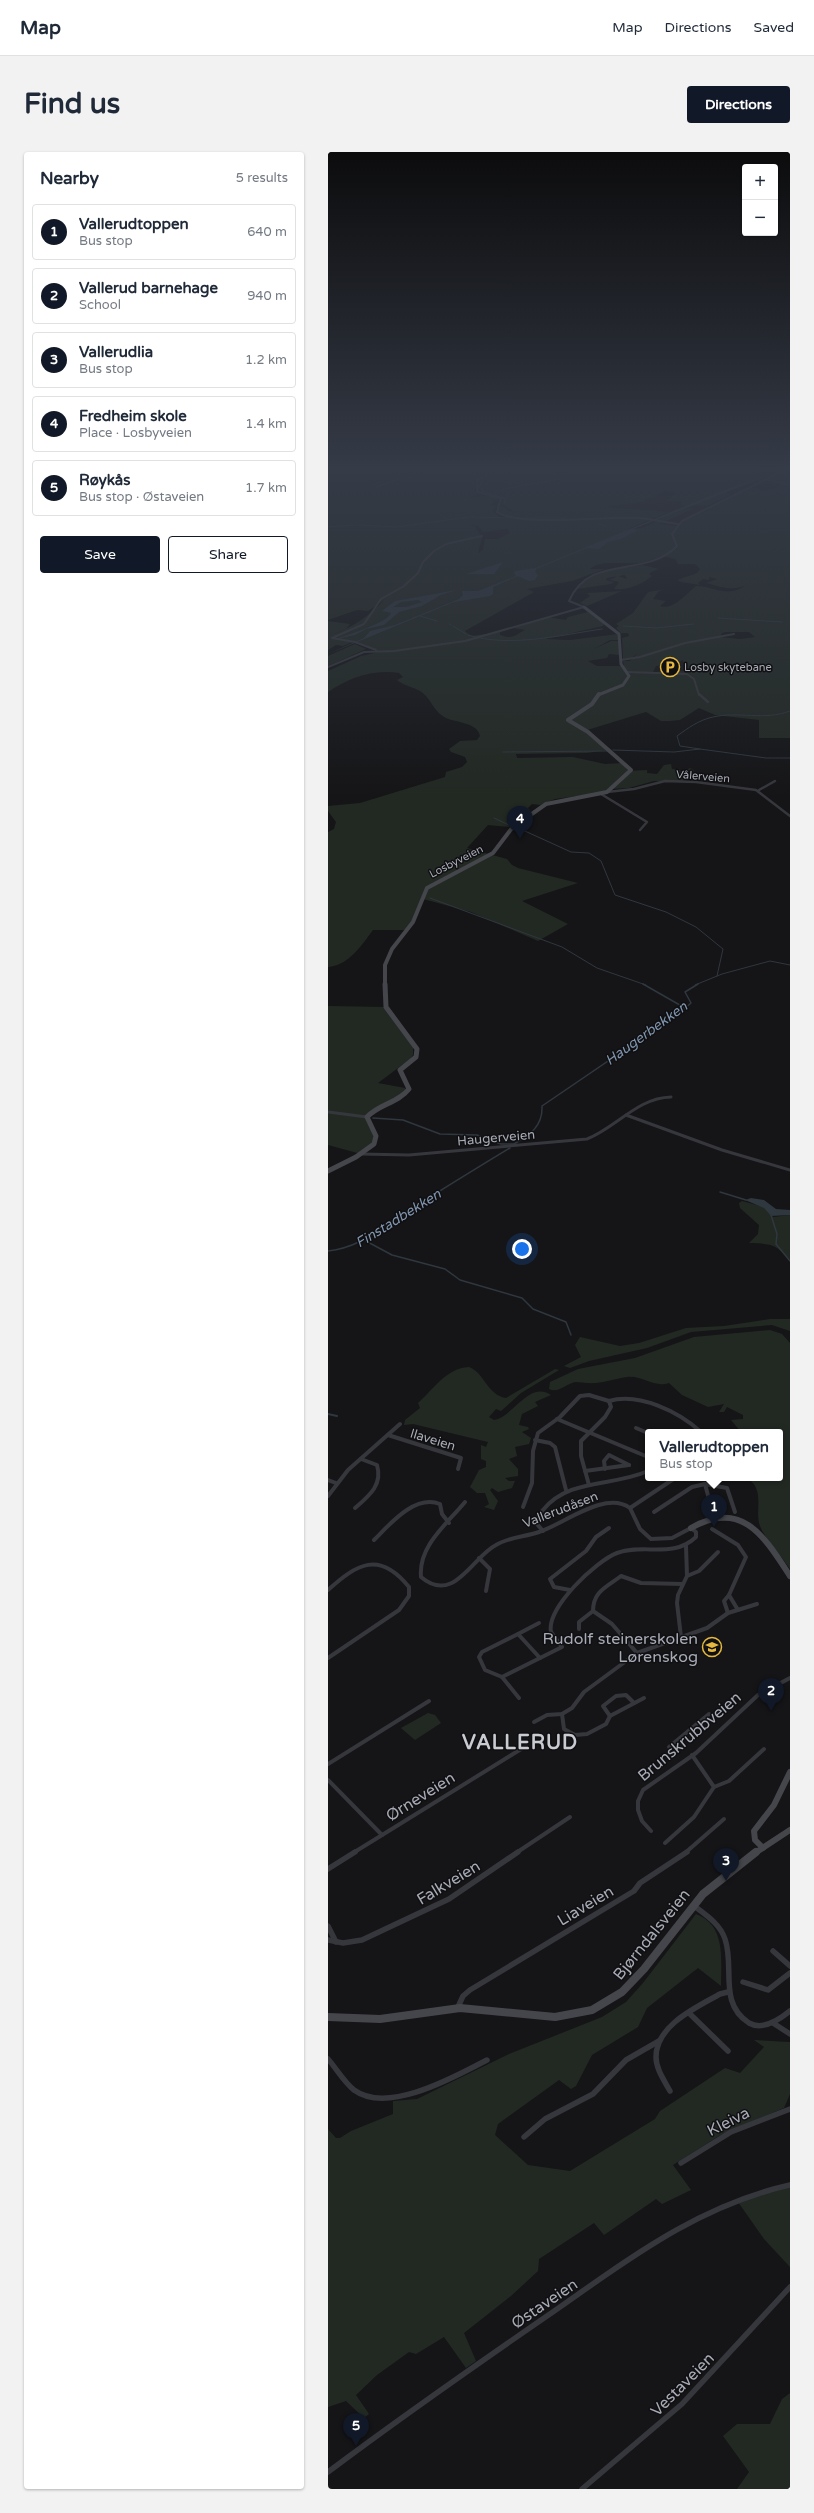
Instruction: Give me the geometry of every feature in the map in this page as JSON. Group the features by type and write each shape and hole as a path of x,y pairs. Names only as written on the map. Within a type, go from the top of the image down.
{"main road":[{"path":"584,607 619,634 622,668 627,672"},
{"name":"Losbyveien","path":"367,1117 374,1109 400,1098 409,1089 400,1070 416,1057 417,1049 386,1007 385,965 392,949 413,922 427,888 493,853 512,828 546,804 557,800 601,794 614,788 631,768 588,732 568,720 592,704 600,693 625,683 629,676 627,672"},
{"path":"328,1171 361,1154 376,1140 376,1136 367,1117"},
{"path":"690,1528 700,1521 714,1518 733,1518 751,1525 762,1536 790,1576"},
{"path":"763,1848 754,1838 754,1831 774,1805 790,1772"},
{"name":"Bjørndalsveien","path":"328,2017 379,2019 458,2008 549,2017 579,2014 596,2008 609,2002 626,1988 692,1905 721,1877 790,1830"}],"street":[{"path":"377,650 356,642 332,638 364,624 382,599 404,586 411,579"},
{"path":"584,607 569,601 583,580 585,579"},
{"path":"328,668 364,652 377,650 394,651 465,641 584,607"},
{"path":"621,660 639,659 668,648 712,637 734,634"},
{"path":"627,672 687,674 694,679 699,695 708,702"},
{"name":"Vålerveien","path":"607,792 634,789 665,781 696,782 759,790"},
{"path":"776,781 759,790 790,816"},
{"path":"601,794 647,822 646,825 640,830"},
{"name":"Haugerveien","path":"361,1154 409,1155 586,1139 601,1134 612,1123 654,1098 671,1097"},
{"path":"328,1112 367,1117"},
{"path":"626,1115 722,1150 790,1170"},
{"path":"523,1507 532,1483 535,1440 540,1431 557,1419 580,1396 589,1395 609,1401 630,1399 645,1402 688,1423 697,1429"},
{"path":"589,1485 580,1446 582,1439 608,1413 611,1407 609,1401"},
{"path":"557,1419 589,1431 645,1456"},
{"path":"328,1496 336,1483 400,1424"},
{"path":"636,1428 645,1432"},
{"name":"Ilaveien","path":"388,1435 461,1458 458,1470"},
{"path":"535,1440 550,1443 555,1447 566,1490"},
{"path":"585,1472 615,1468 629,1465 610,1455 604,1461 605,1469"},
{"path":"355,1508 375,1489 380,1481 377,1465 362,1459"},
{"path":"543,1531 536,1523 536,1519 552,1500 566,1490 630,1479 645,1472"},
{"path":"328,1480 336,1483"},
{"path":"502,1677 562,1647 550,1629 570,1590 617,1553 672,1549 686,1546 697,1536 690,1528 672,1539 652,1538 642,1532 636,1514 630,1508 670,1481"},
{"path":"706,1484 714,1518"},
{"path":"654,1512 692,1487 706,1484 727,1488 735,1512"},
{"path":"374,1540 399,1516 425,1501 432,1500 440,1504 442,1514 449,1523"},
{"name":"Vallerudåsen","path":"465,1502 423,1553 419,1566 421,1578 430,1584 451,1583 479,1558 502,1542 543,1531 574,1515 602,1505 617,1504 630,1508"},
{"path":"570,1590 554,1587 550,1579 586,1551 596,1538 609,1528"},
{"path":"712,1529 738,1545 746,1557 729,1596 724,1601 728,1613"},
{"path":"681,1637 677,1603 687,1576 686,1546"},
{"path":"687,1576 699,1571 718,1552"},
{"path":"479,1558 490,1569 486,1591"},
{"path":"328,1590 348,1572 356,1567 369,1565 389,1569 398,1574 409,1587 409,1596 399,1610 328,1658"},
{"path":"579,1629 579,1622 592,1611 593,1600 596,1595 622,1576 641,1583 683,1584"},
{"path":"729,1596 738,1610"},
{"path":"534,1722 547,1716 562,1714 572,1708 584,1692 637,1653 712,1626 728,1613 757,1604"},
{"path":"592,1611 618,1629 637,1653"},
{"path":"519,1698 502,1677 484,1670 479,1657 482,1652 539,1623"},
{"path":"518,1634 540,1658"},
{"name":"Brunskrubbveien","path":"651,1830 640,1818 638,1801 646,1788 675,1769 692,1755 757,1696 779,1687 790,1678"},
{"path":"610,1716 603,1706 616,1696 626,1695 634,1703"},
{"path":"562,1714 564,1729 575,1735 587,1734 601,1727 610,1716 644,1698"},
{"path":"328,1764 429,1701"},
{"path":"669,1747 709,1714"},
{"name":"Ørneveien","path":"328,1868 526,1746"},
{"path":"664,1843 694,1817 714,1787 729,1781 764,1749"},
{"path":"692,1755 714,1787"},
{"path":"328,1780 382,1835"},
{"name":"Falkveien","path":"328,1940 336,1942 350,1942 377,1935 449,1899 570,1817"},
{"name":"Liaveien","path":"458,2008 461,1999 470,1990 634,1891 640,1883 690,1850 724,1819"},
{"path":"692,1905 715,1923 725,1939 727,1951 728,1992 734,2008 745,2020 758,2026 773,2023 790,2012"},
{"path":"328,1926 333,1933 336,1942"},
{"path":"773,1952 790,1966"},
{"path":"743,1982 768,1990 790,1973"},
{"path":"670,2091 662,2078 658,2065 657,2055 659,2041 666,2030 688,2013 720,1994 728,1992"},
{"path":"688,2013 728,2051"},
{"path":"773,2023 790,2034"},
{"path":"524,2137 545,2119 594,2094 622,2063 642,2048 659,2041"},
{"path":"328,2059 354,2090 369,2096 393,2097 425,2091 458,2076 487,2060"},
{"name":"Kleiva","path":"682,2163 731,2132 790,2109"},
{"name":"Østaveien","path":"328,2472 502,2346 677,2230 737,2199 766,2189 790,2185"},
{"name":"Vestaveien","path":"582,2489 682,2404 790,2287"}],"shaded area":[{"path":"328,579 577,579 527,589 534,592 465,631 471,636 500,632 500,635 512,637 525,630 513,628 547,617 566,620 568,617 588,612 604,624 603,626 545,639 570,640 618,634 619,640 610,640 594,649 611,641 619,641 619,655 609,654 607,658 588,661 597,666 624,666 623,661 630,661 638,653 629,660 623,659 622,638 629,636 628,633 621,633 616,628 619,626 616,624 633,613 648,592 666,589 659,591 653,599 666,601 660,606 665,607 675,604 696,586 732,591 745,586 730,588 706,583 717,579 790,579 790,738 759,738 759,720 715,715 699,708 680,720 661,721 646,712 584,731 607,750 587,753 516,754 517,758 573,757 605,764 623,763 628,771 647,770 647,773 657,774 664,765 671,764 672,769 680,770 681,773 690,768 694,770 682,781 654,781 629,788 611,789 600,793 555,799 540,805 532,804 528,808 531,811 509,827 488,825 467,848 507,859 512,865 518,868 578,883 522,901 568,924 538,941 471,912 423,899 408,930 373,930 354,954 348,959 342,963 328,967 328,832 334,829 336,822 328,811 328,806 360,803 445,777 446,772 462,767 467,762 465,757 451,752 449,749 460,741 477,740 480,736 478,731 471,725 450,720 442,716 422,692 397,680 403,677 399,673 379,672 361,676 328,692 328,671 361,656 379,652 355,641 343,646 336,645 328,650 328,621 350,624 346,629 367,616 384,600 368,611 357,610 328,620","holes":["749,632 755,637 740,639 720,637 722,633","683,660 686,671 653,672 656,666 675,664"]},
{"path":"511,579 493,587 493,594 490,596 454,602 328,654 364,638 370,631 395,625 459,599 463,595 462,591 478,591"},
{"path":"525,579 536,579 535,580 529,581"},
{"path":"589,579 606,579 614,582 611,584 577,589"},
{"path":"648,579 644,582 624,589 614,589 619,582 609,580"},
{"path":"703,579 698,583 700,585 677,580"},
{"path":"457,590 441,595 422,606 399,612 384,625 366,629 355,635 336,639 367,628 389,617 391,613 382,611 395,601","holes":["418,600 422,602 406,607 393,607 401,602"]},
{"path":"622,591 587,606 580,603 590,596 587,593"},
{"path":"355,644 366,649 328,666 328,656"},
{"path":"328,1006 386,1007 413,1047 413,1055 410,1059 378,1083 405,1088 407,1095 378,1107 365,1116 377,1136 373,1144 361,1154 328,1145"},
{"path":"751,1198 764,1200 776,1209 790,1210 790,1215 771,1216 764,1208 745,1200"},
{"path":"742,1201 764,1207 773,1217 790,1215 790,1260 776,1247 768,1244 749,1243 758,1234 759,1225 740,1208 739,1203"},
{"path":"770,1319 790,1319 790,1331 772,1325 691,1332 647,1348 589,1361 570,1368 564,1366 581,1357 575,1345 580,1337 620,1346 639,1343 686,1328 724,1326"},
{"path":"770,1330 782,1334 790,1343 790,1569 766,1537 760,1526 758,1520 758,1494 756,1488 751,1481 783,1481 783,1429 738,1429 731,1420 743,1419 743,1415 727,1407 724,1412 719,1412 724,1404 708,1407 682,1395 669,1383 658,1384 638,1378 627,1377 597,1383 575,1382 558,1390 549,1389 550,1382 578,1369 635,1358 694,1337"},
{"path":"469,1367 478,1374 494,1393 506,1398 555,1369 559,1370 521,1393 501,1411 496,1409 489,1417 494,1420 501,1417 535,1392 543,1392 551,1395 535,1402 538,1406 522,1414 519,1425 528,1427 529,1429 522,1432 531,1438 529,1444 515,1447 517,1456 509,1459 518,1469 518,1476 505,1478 509,1481 515,1481 512,1488 498,1492 492,1488 490,1490 498,1501 494,1510 484,1507 489,1504 485,1493 477,1493 470,1487 479,1470 486,1467 486,1461 481,1459 481,1445 486,1447 488,1442 413,1424 404,1425 405,1420 420,1408 418,1403 440,1380 453,1371"},
{"path":"428,1713 435,1715 441,1723 415,1740 401,1728"},
{"path":"696,1914 706,1919 713,1926 717,1934 721,1954 721,1986 698,1968 647,2008 638,2027 592,2055 576,2086 571,2089 559,2080 498,2124 495,2135 528,2165 570,2171 655,2119 660,2111 725,2068 740,2073 764,2047 754,2040 790,2042 790,2094 784,2108 719,2136 673,2165 691,2190 662,2204 656,2199 604,2235 594,2223 539,2259 538,2271 511,2296 464,2333 476,2361 466,2368 444,2337 416,2354 409,2352 377,2375 356,2395 369,2414 364,2418 346,2401 328,2407 328,2129 336,2138 340,2138 351,2131 393,2114 393,2101 417,2099 509,2054 602,2017 626,2002 643,1983"},
{"path":"790,2187 790,2267 764,2239 738,2202"},
{"path":"790,2393 790,2489 737,2489 749,2472 723,2436 737,2424 770,2424 782,2399"}],"waterway":[{"path":"420,616 437,621"},
{"path":"718,618 782,622"},
{"path":"623,626 656,628 694,624"},
{"path":"453,626 466,634"},
{"path":"468,635 484,639 518,640 552,637 602,629"},
{"path":"700,749 680,746 677,736 698,722 708,718 723,715 761,716 780,714 790,711"},
{"name":"Haugerbekken","path":"613,750 674,752 700,749"},
{"name":"Haugerbekken","path":"700,749 766,758 790,758"},
{"name":"Haugerbekken","path":"503,752 607,751"},
{"path":"494,818 511,826"},
{"path":"516,827 571,852 589,853 601,861 615,895 666,912 696,927 723,949 717,976"},
{"path":"430,898 562,947 597,968 646,985"},
{"name":"Haugerbekken","path":"695,985 722,974 770,961 790,965"},
{"path":"643,984 685,1008"},
{"name":"Haugerbekken","path":"373,1118 403,1120 440,1134 477,1135 501,1144 514,1144 530,1133 538,1124 542,1113 542,1106 683,1010 691,1003 685,992 698,984"},
{"name":"Finstadbekken","path":"328,1251 350,1246 369,1236 510,1148"},
{"path":"720,1192 746,1200"},
{"path":"771,1215 777,1234 776,1244 790,1261"},
{"path":"364,1240 392,1255 445,1269 460,1280 522,1298 533,1309 566,1322 571,1335"},
{"path":"328,1414 337,1416"}],"place":[{"name":"Losby skytebane","path":"670,667"},
{"name":"Fredheim skole","path":"520,839"},
{"name":"Vallerudtoppen","path":"714,1527"},
{"name":"Rudolf steinerskolen Lørenskog","path":"712,1647"},
{"name":"Vallerud barnehage","path":"771,1711"},
{"name":"Vallerudlia","path":"726,1881"},
{"name":"Røykås","path":"356,2446"}],"district":[{"name":"VALLERUD","path":"520,1742"}]}
